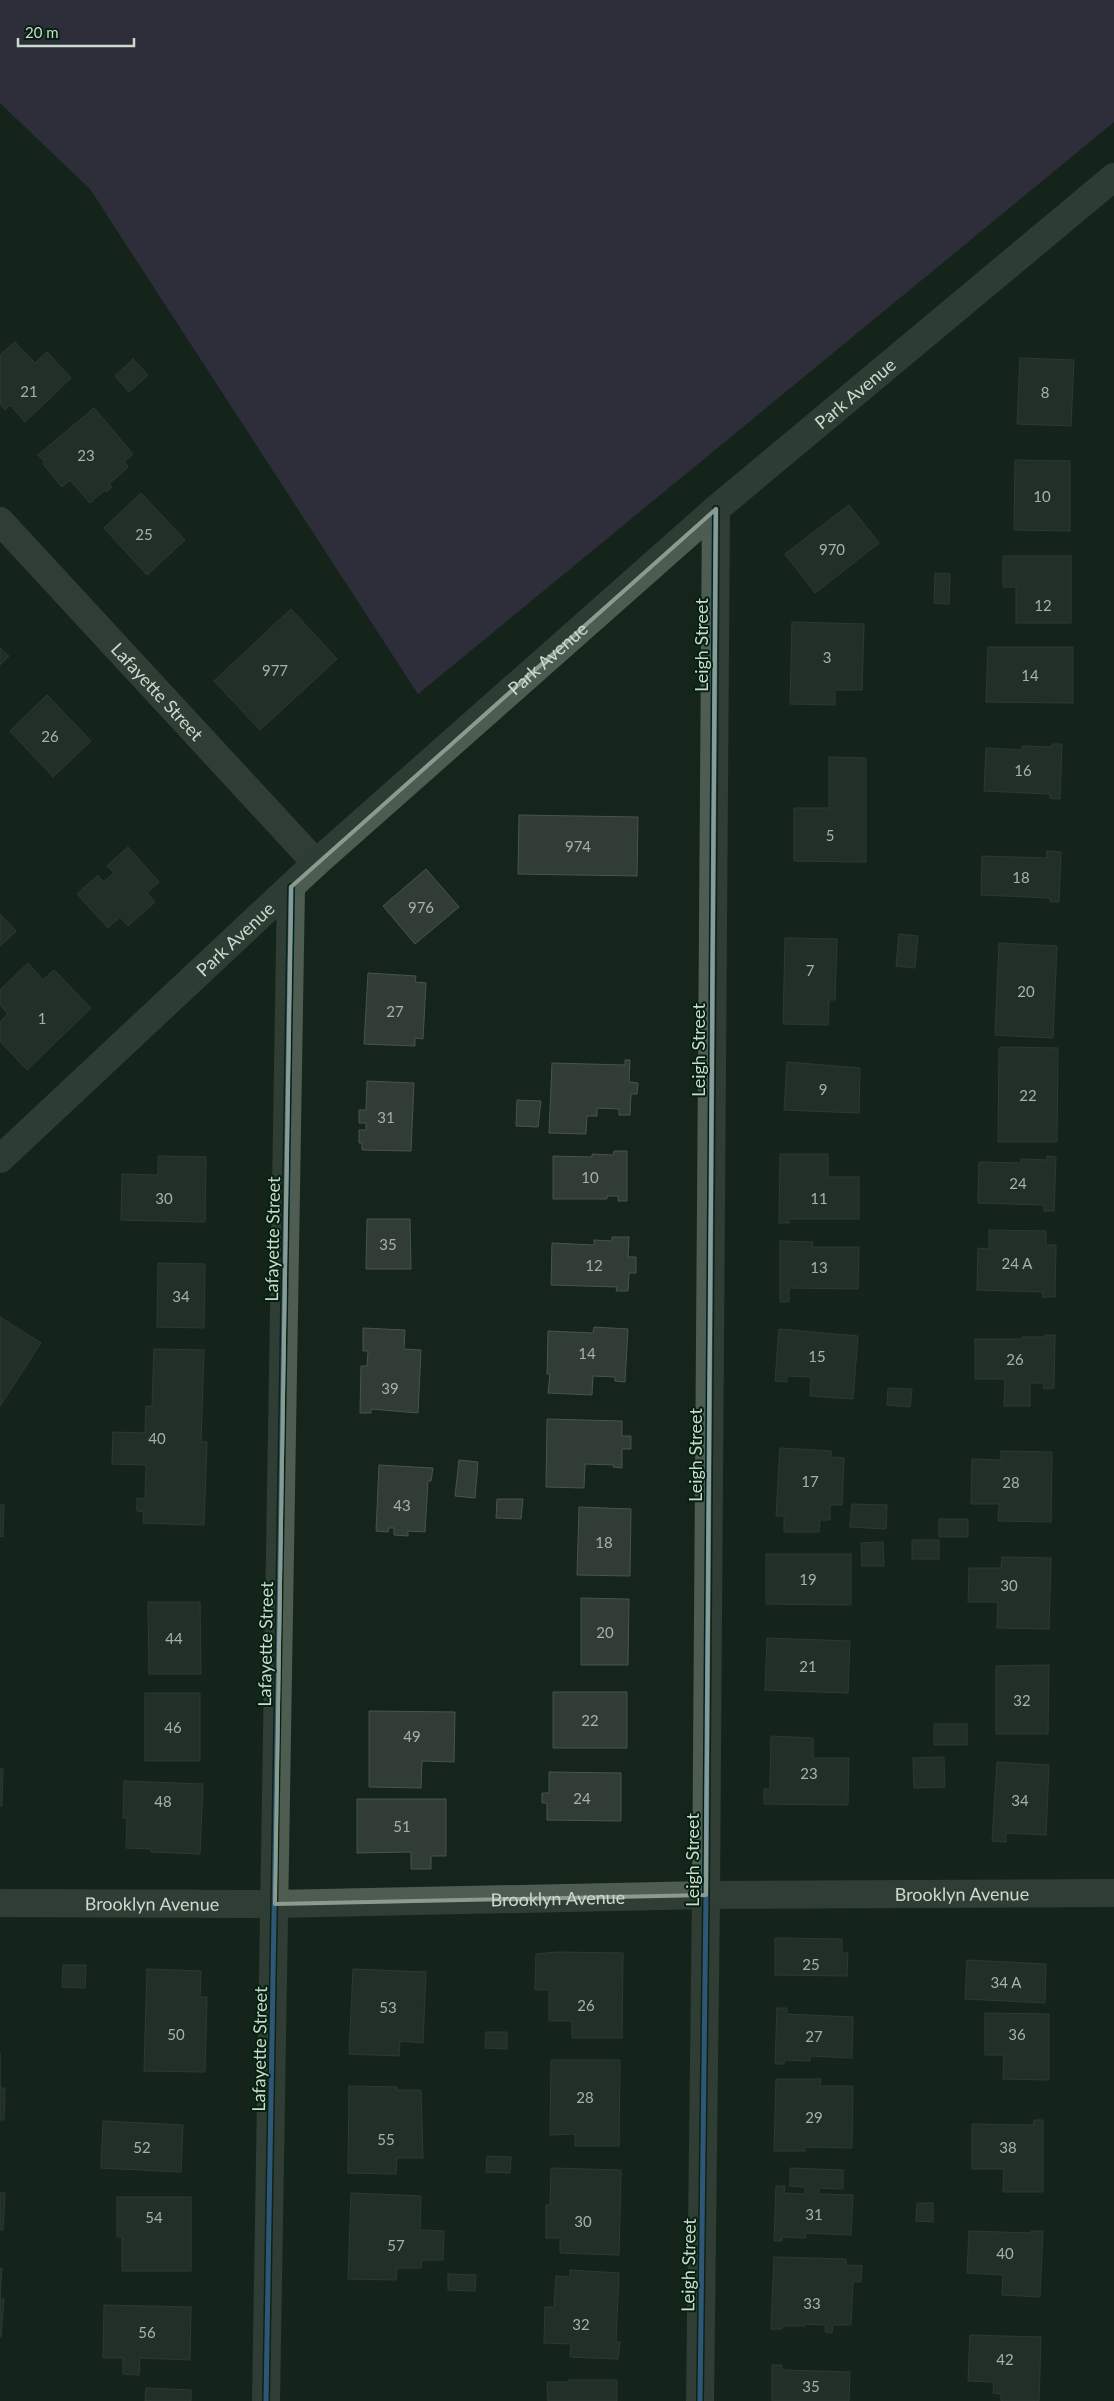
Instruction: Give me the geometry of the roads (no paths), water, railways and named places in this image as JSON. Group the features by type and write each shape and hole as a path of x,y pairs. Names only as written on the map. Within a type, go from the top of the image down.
{"main road":[{"name":"Park Avenue","path":"3,1149 316,863 716,509 1114,178"}],"street":[{"name":"Leigh Street","path":"700,2401 706,1894 716,509"},
{"name":"Lafayette Street","path":"0,520 316,863"},
{"name":"Lafayette Street","path":"266,2401 291,887"},
{"name":"Brooklyn Avenue","path":"0,1903 275,1904 706,1894 1114,1893"}]}
